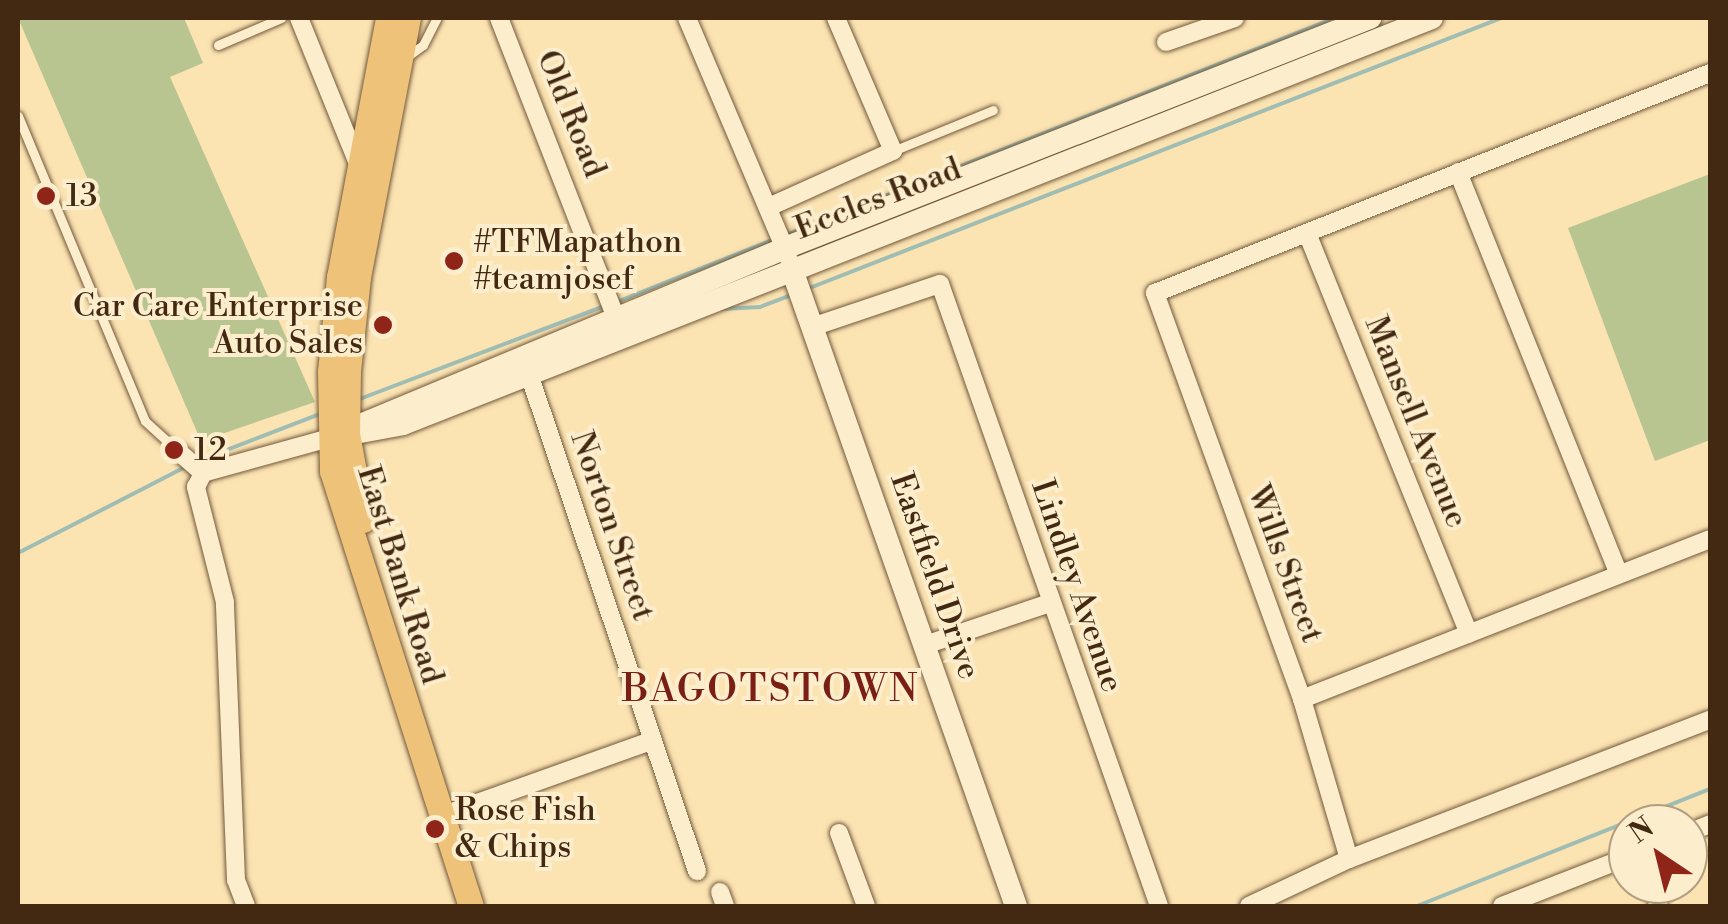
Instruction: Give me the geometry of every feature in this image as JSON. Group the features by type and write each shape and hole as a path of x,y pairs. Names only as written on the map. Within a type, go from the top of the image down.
{"main road":[{"name":"East Bank Road","path":"388,18 357,161 339,372 340,504 471,906"},
{"name":"East Bank Road","path":"339,372 408,18"},
{"name":"East Bank Road","path":"338,428 356,497 487,906"}],"street":[{"path":"299,18 357,161"},
{"name":"Old Road","path":"499,18 615,312"},
{"path":"687,18 774,212 789,259"},
{"path":"774,212 894,151 836,18"},
{"path":"1166,42 1234,18"},
{"name":"Eccles Road","path":"789,259 1370,18"},
{"name":"Eccles Road","path":"338,428 615,312 789,259 1432,18"},
{"path":"1306,234 1710,74"},
{"path":"1458,172 1618,574"},
{"name":"Wills Street","path":"1306,234 1155,293 1302,700 1349,859"},
{"name":"Mansell Avenue","path":"1306,234 1469,634"},
{"name":"Eastfield Drive","path":"789,259 1016,906"},
{"name":"Lindley Avenue","path":"809,318 940,284 1160,906"},
{"name":"Eccles Road","path":"338,428 403,424 528,371 615,312"},
{"name":"Norton Street","path":"528,371 697,871"},
{"path":"246,906 236,880 225,602 196,487 203,473 338,428"},
{"path":"180,453 203,473"},
{"path":"1302,700 1710,539"},
{"path":"925,645 1050,603"},
{"path":"1249,906 1349,859 1710,720"},
{"path":"455,811 653,740"},
{"path":"840,833 866,906"},
{"path":"1505,906 1608,865"}],"lane":[{"path":"218,44 281,18"},
{"path":"398,63 423,45 437,18"},
{"path":"894,151 994,110"},
{"path":"18,116 145,421 180,453"}],"green space":[{"path":"18,18 184,18 203,63 170,77 315,402 201,441"},
{"path":"1710,174 1710,440 1655,461 1568,228"}],"waterway":[{"path":"786,235 1335,18"},
{"path":"807,289 1501,18"},
{"path":"614,303 772,240"},
{"path":"721,309 760,307 794,294"},
{"path":"357,400 605,306"},
{"path":"198,461 320,414"},
{"path":"18,553 185,467"},
{"path":"1417,906 1710,789"}],"place":[{"name":"13","path":"46,196"},
{"name":"#TFMapathon #teamjosef","path":"454,261"},
{"name":"Car Care Enterprise Auto Sales","path":"383,325"},
{"name":"12","path":"174,450"},
{"name":"Rose Fish & Chips","path":"435,829"}],"district":[{"name":"BAGOTSTOWN","path":"771,690"}]}
